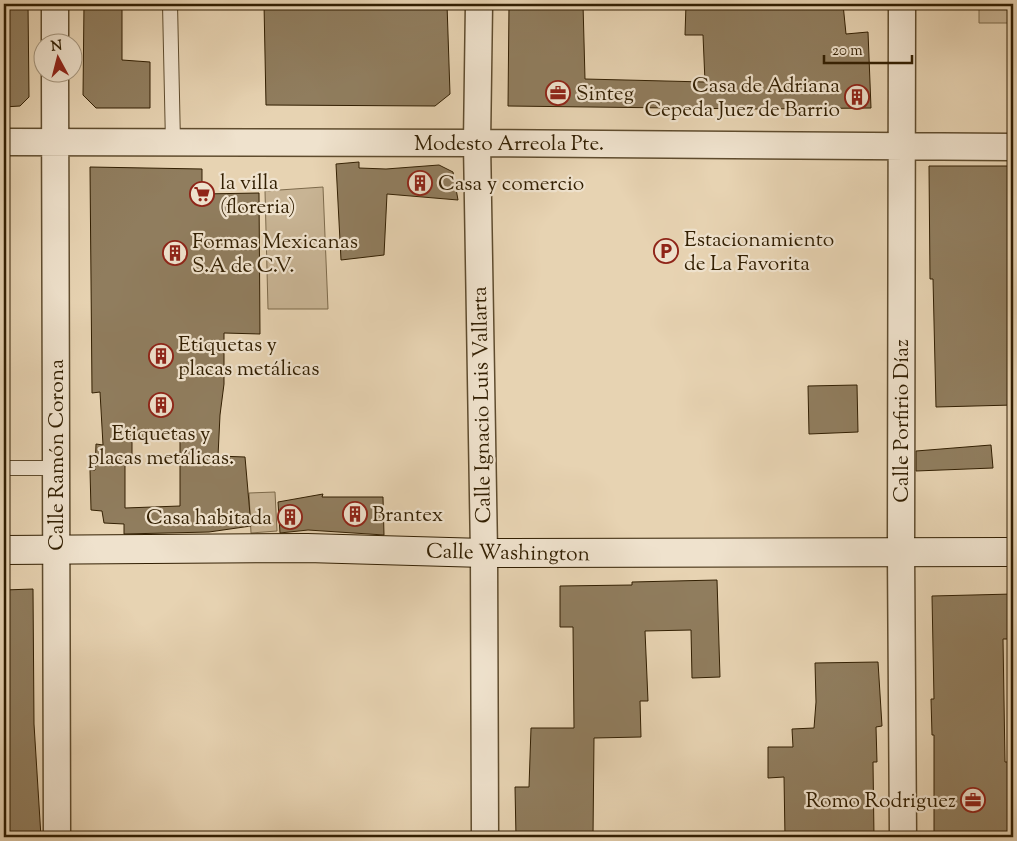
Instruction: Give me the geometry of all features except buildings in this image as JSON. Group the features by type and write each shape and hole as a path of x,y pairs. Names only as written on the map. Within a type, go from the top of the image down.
{"main road":[{"name":"Calle Washington","path":"4,550 307,548 484,553 901,554 1013,552"}],"street":[{"path":"55,4 55,32"},
{"name":"Calle Ignacio Luis Vallarta","path":"479,4 477,143 484,553 485,837"},
{"name":"Calle Porfirio Díaz","path":"902,4 901,554 903,837"},
{"name":"Calle Ramón Corona","path":"55,82 57,837"},
{"name":"Modesto Arreola Pte.","path":"4,142 1013,147"}],"lane":[{"path":"170,4 174,143"},
{"path":"4,468 56,468"}],"shaded area":[{"path":"979,4 1013,4 1013,23 979,23"},
{"path":"323,187 328,309 268,309 265,191"},
{"path":"275,492 277,531 251,533 249,493"}],"place":[{"name":"Sinteg","path":"558,93"},
{"name":"Casa de Adriana Cepeda Juez de Barrio","path":"857,97"},
{"name":"Casa y comercio","path":"420,183"},
{"name":"la villa (floreria)","path":"202,194"},
{"name":"Estacionamiento de La Favorita","path":"666,251"},
{"name":"Formas Mexicanas S.A de C.V.","path":"175,253"},
{"name":"Etiquetas y placas metálicas","path":"161,356"},
{"name":"Etiquetas y placas metálicas.","path":"161,405"},
{"name":"Brantex","path":"355,514"},
{"name":"Casa habitada","path":"290,517"},
{"name":"Romo Rodriguez","path":"973,800"}]}
